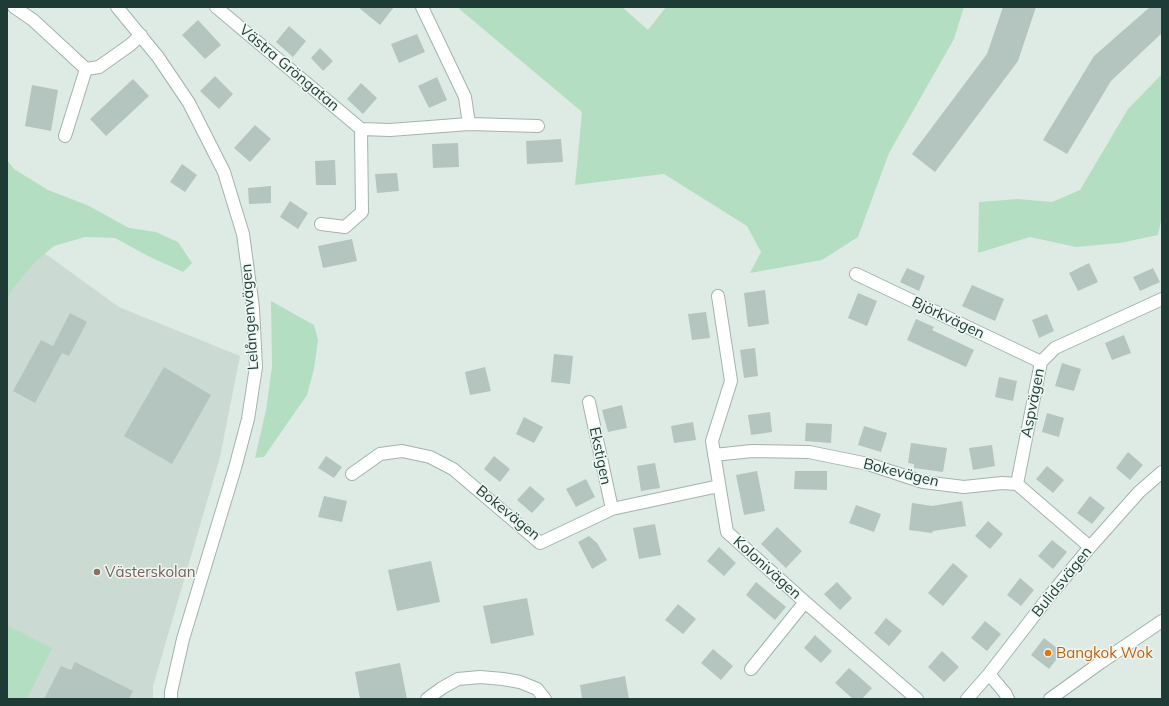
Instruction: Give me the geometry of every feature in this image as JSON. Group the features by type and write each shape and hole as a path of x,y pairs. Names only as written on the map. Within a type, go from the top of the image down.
{"street":[{"path":"14,7 33,20 86,69"},
{"name":"Lelångenvägen","path":"117,7 158,57 189,103 224,172 244,234 253,308 256,366 248,419 235,468 182,639 171,692 171,699"},
{"name":"Västra Gröngatan","path":"216,7 361,129"},
{"path":"422,7 465,97 469,124"},
{"path":"86,69 99,67 130,45 141,35"},
{"path":"65,136 86,69"},
{"path":"321,224 345,227 362,212 361,129 390,130 469,124 538,126"},
{"name":"Björkvägen","path":"856,274 1041,362"},
{"name":"Kolonivägen","path":"718,296 732,381 712,441 727,532 917,699"},
{"name":"Aspvägen","path":"1017,484 1041,362 1055,348 1162,299"},
{"name":"Ekstigen","path":"589,402 612,509"},
{"name":"Bokevägen","path":"352,474 380,454 402,451 430,457 453,469 540,543 612,509 719,486"},
{"name":"Bokevägen","path":"714,456 752,451 809,452 868,464 923,482 964,487 1002,483 1017,484"},
{"name":"Bulidsvägen","path":"989,674 1047,599 1090,547 1139,492 1162,472"},
{"path":"1017,484 1090,547"},
{"path":"751,669 805,602"},
{"path":"1050,699 1162,621"},
{"path":"967,699 989,674 1008,699"},
{"path":"427,699 458,679 480,677 520,682 537,689 545,699"}],"shaded area":[{"name":"Västerskolan","path":"7,226 119,307 240,356 220,457 153,686 153,699 7,699"}],"green space":[{"path":"457,7 622,7 648,30 666,7 964,7 954,39 889,153 858,237 822,260 750,273 761,252 747,226 664,174 575,185 582,112"},
{"path":"1162,74 1162,216 1158,235 1120,243 1076,247 1030,237 978,253 979,202 1018,199 1052,202 1080,190 1128,109"},
{"path":"7,160 14,169 48,190 87,205 129,228 156,232 178,242 192,263 183,272 148,256 115,238 85,237 54,246 34,263 13,288 7,300"},
{"path":"271,301 314,325 318,340 314,369 307,395 264,457 255,458 266,410 272,367"},
{"path":"7,625 52,648 27,699 7,699"}],"building":[{"path":"358,7 394,7 380,25"},
{"path":"1003,7 1036,7 1018,61 935,172 912,154 987,54"},
{"path":"1150,7 1162,7 1162,33 1111,81 1067,154 1043,140 1094,56"},
{"path":"198,20 221,45 205,59 182,35"},
{"path":"289,26 306,41 293,57 276,42"},
{"path":"417,34 425,52 399,63 391,44"},
{"path":"320,48 333,61 323,71 311,58"},
{"path":"215,76 233,94 219,109 200,91"},
{"path":"437,77 447,100 429,108 418,86"},
{"path":"133,79 149,96 106,136 90,119"},
{"path":"361,83 377,98 363,114 347,99"},
{"path":"32,85 58,90 51,131 25,126"},
{"path":"255,125 271,139 250,162 234,148"},
{"path":"561,139 563,162 527,164 526,141"},
{"path":"458,143 459,167 433,168 432,144"},
{"path":"335,160 336,185 316,185 315,161"},
{"path":"182,164 197,175 185,192 170,182"},
{"path":"397,173 399,191 377,193 375,174"},
{"path":"271,186 271,203 249,204 248,188"},
{"path":"290,201 308,213 298,229 280,217"},
{"path":"352,239 357,261 323,268 318,246"},
{"path":"1089,263 1098,282 1078,291 1069,273"},
{"path":"907,268 925,276 919,291 900,282"},
{"path":"1153,268 1160,282 1140,291 1133,277"},
{"path":"972,285 1004,299 995,321 962,306"},
{"path":"765,290 769,324 748,327 744,293"},
{"path":"858,293 877,301 867,326 848,318"},
{"path":"706,312 710,338 692,340 688,314"},
{"path":"70,313 87,322 69,356 62,353 35,403 13,391 41,340 53,346"},
{"path":"1047,314 1054,331 1039,338 1032,320"},
{"path":"916,319 934,327 932,330 974,350 966,367 907,340"},
{"path":"1124,335 1131,353 1112,360 1105,343"},
{"path":"755,348 758,376 744,378 740,350"},
{"path":"554,354 573,356 570,384 551,382"},
{"path":"1062,363 1081,369 1074,391 1055,386"},
{"path":"164,367 211,395 172,464 124,436"},
{"path":"485,367 491,391 470,395 465,372"},
{"path":"999,377 1017,381 1013,401 995,397"},
{"path":"622,405 627,428 608,432 602,410"},
{"path":"770,412 772,432 751,435 748,415"},
{"path":"1047,413 1064,418 1059,437 1042,432"},
{"path":"524,417 543,427 534,443 516,434"},
{"path":"693,422 696,440 674,443 671,426"},
{"path":"806,423 832,424 831,443 805,441"},
{"path":"864,426 887,433 881,452 858,445"},
{"path":"911,443 947,448 943,472 914,468 914,464 908,463"},
{"path":"992,445 995,466 973,470 969,448"},
{"path":"1128,452 1143,465 1130,480 1116,468"},
{"path":"326,456 342,467 334,478 318,468"},
{"path":"494,456 510,469 500,482 484,469"},
{"path":"655,463 660,488 641,491 637,466"},
{"path":"1047,466 1064,480 1053,493 1036,479"},
{"path":"757,471 765,511 744,515 736,475"},
{"path":"795,471 827,471 827,490 794,489"},
{"path":"586,479 595,497 576,507 566,489"},
{"path":"530,486 545,499 532,513 517,500"},
{"path":"324,496 347,501 342,522 318,517"},
{"path":"1090,496 1105,508 1092,524 1077,513"},
{"path":"962,501 966,526 933,531 932,533 909,530 912,503 932,506"},
{"path":"856,505 881,514 874,532 849,523"},
{"path":"988,521 1003,534 990,549 975,536"},
{"path":"655,524 661,555 639,559 633,528"},
{"path":"777,527 802,551 786,568 761,544"},
{"path":"589,536 597,543 607,560 592,569 578,542"},
{"path":"1052,540 1067,552 1053,569 1038,556"},
{"path":"719,547 736,563 724,576 707,561"},
{"path":"431,561 440,602 397,611 388,570"},
{"path":"953,563 968,576 943,606 928,593"},
{"path":"1020,578 1034,590 1021,606 1007,595"},
{"path":"756,582 786,607 775,620 746,595"},
{"path":"837,582 852,598 840,610 824,594"},
{"path":"527,598 534,635 491,644 483,606"},
{"path":"678,604 696,619 683,634 665,620"},
{"path":"886,618 902,631 889,646 874,633"},
{"path":"985,621 1001,634 987,651 971,638"},
{"path":"815,635 832,651 821,663 804,648"},
{"path":"1044,638 1062,652 1049,669 1031,655"},
{"path":"713,649 733,666 721,680 701,663"},
{"path":"942,651 959,667 944,682 928,667"},
{"path":"75,662 133,691 129,699 44,699 61,666 71,670"},
{"path":"400,663 407,699 360,699 355,672"},
{"path":"849,668 872,688 862,699 853,699 835,683"},
{"path":"625,676 629,699 582,699 580,685"}],"place":[{"name":"Västerskolan","path":"97,572"},
{"name":"Bangkok Wok","path":"1048,653"}]}
